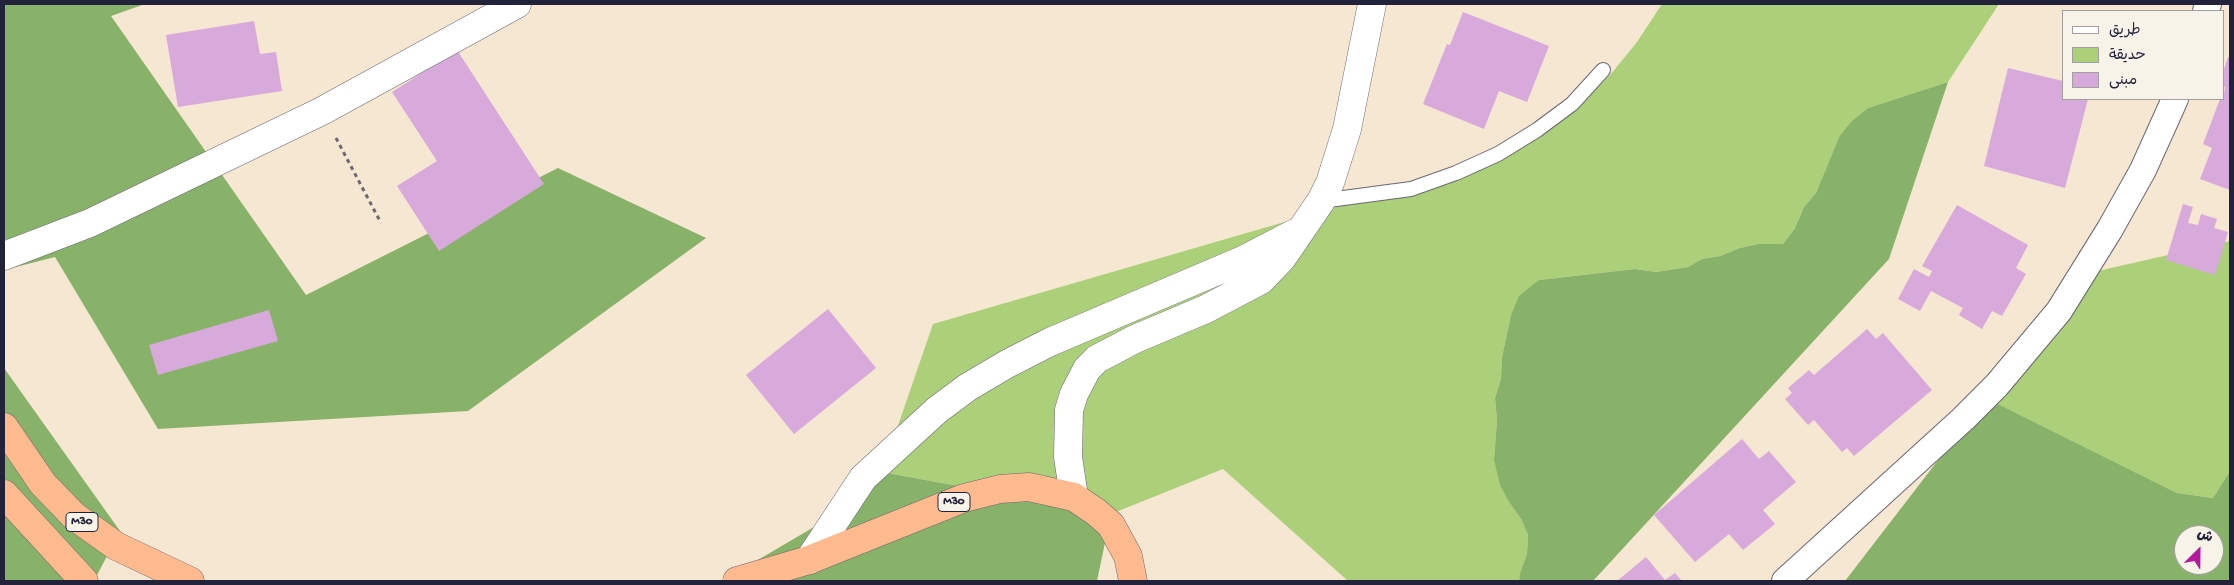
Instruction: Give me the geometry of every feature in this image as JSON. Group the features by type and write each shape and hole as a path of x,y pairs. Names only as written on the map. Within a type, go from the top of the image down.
{"highway":[{"name":"M30","path":"4,427 43,484 74,516 116,546 190,581"},
{"name":"M30","path":"737,581 809,560 931,510 1000,489 1029,487 1074,497 1111,525 1118,534 1128,556 1133,581"},
{"path":"4,494 84,581"}],"street":[{"path":"4,256 90,222 322,110 517,4"},
{"path":"1074,497 1068,457 1069,410 1074,394 1087,369 1097,359 1135,339 1206,309 1261,280 1282,258 1321,201 1330,184 1347,129 1372,4"},
{"path":"1785,581 1964,419 1997,384 2059,311 2143,170 2175,100"},
{"path":"809,560 863,478 937,410 968,387 1050,342 1250,257 1303,228"}],"lane":[{"path":"1321,201 1411,189 1456,173 1498,154 1537,130 1572,104 1604,70"}],"path":[{"path":"322,110 381,223"}],"green space":[{"path":"4,4 145,4 111,16 306,295 558,168 706,238 468,411 158,429 55,257 4,270"},
{"path":"1662,4 1999,4 1948,82 1868,108 1839,137 1816,193 1804,207 1795,228 1783,244 1758,244 1740,248 1720,256 1702,259 1688,267 1656,272 1635,269 1539,280 1511,315 1502,357 1501,379 1495,398 1497,420 1494,460 1509,502 1521,519 1528,535 1527,554 1519,581 1348,581 1223,469 1111,514 882,472 933,324 1343,205 1388,199 1432,188 1582,103 1611,74 1637,42"},
{"path":"1948,82 1889,259 1593,581 1519,581 1527,554 1528,535 1521,519 1500,485 1494,460 1497,420 1495,398 1501,379 1502,357 1511,315 1519,296 1539,280 1635,269 1656,272 1688,267 1702,259 1720,256 1740,248 1758,244 1783,244 1795,228 1804,207 1816,193 1839,137 1851,122 1868,108"},
{"path":"2230,241 2230,471 2213,498 2177,493 1986,398 2080,275"},
{"path":"4,368 120,531 94,581 4,581"},
{"path":"1986,398 2177,493 2213,498 2230,471 2230,581 1845,581"},
{"path":"882,472 1111,514 1097,581 722,581 843,510"}],"building":[{"path":"1463,12 1549,46 1527,102 1499,91 1484,129 1423,104 1447,44 1450,45"},
{"path":"254,21 260,54 276,52 282,91 178,107 166,35"},
{"path":"457,50 544,184 439,251 397,186 437,161 392,92"},
{"path":"2228,57 2230,58 2230,190 2200,179 2212,148 2203,144 2220,100 2224,100 2224,69"},
{"path":"2008,68 2062,81 2062,100 2088,100 2065,188 1984,166"},
{"path":"2183,204 2193,207 2188,223 2198,225 2201,214 2217,219 2214,228 2228,232 2215,275 2166,260"},
{"path":"1957,205 2028,245 2016,268 2026,274 2002,316 1992,311 1982,329 1959,315 1963,308 1931,291 1920,311 1898,299 1914,269 1929,277 1932,271 1922,266"},
{"path":"828,309 876,368 794,434 746,375"},
{"path":"269,310 278,341 158,375 149,345"},
{"path":"1867,329 1876,339 1883,333 1932,390 1854,456 1847,448 1842,452 1814,420 1808,425 1785,399 1792,393 1788,388 1809,370 1814,375"},
{"path":"1742,439 1759,459 1769,451 1796,482 1763,510 1775,524 1743,550 1729,534 1695,562 1654,515"},
{"path":"1646,557 1665,580 1675,573 1682,581 1617,581"}]}
